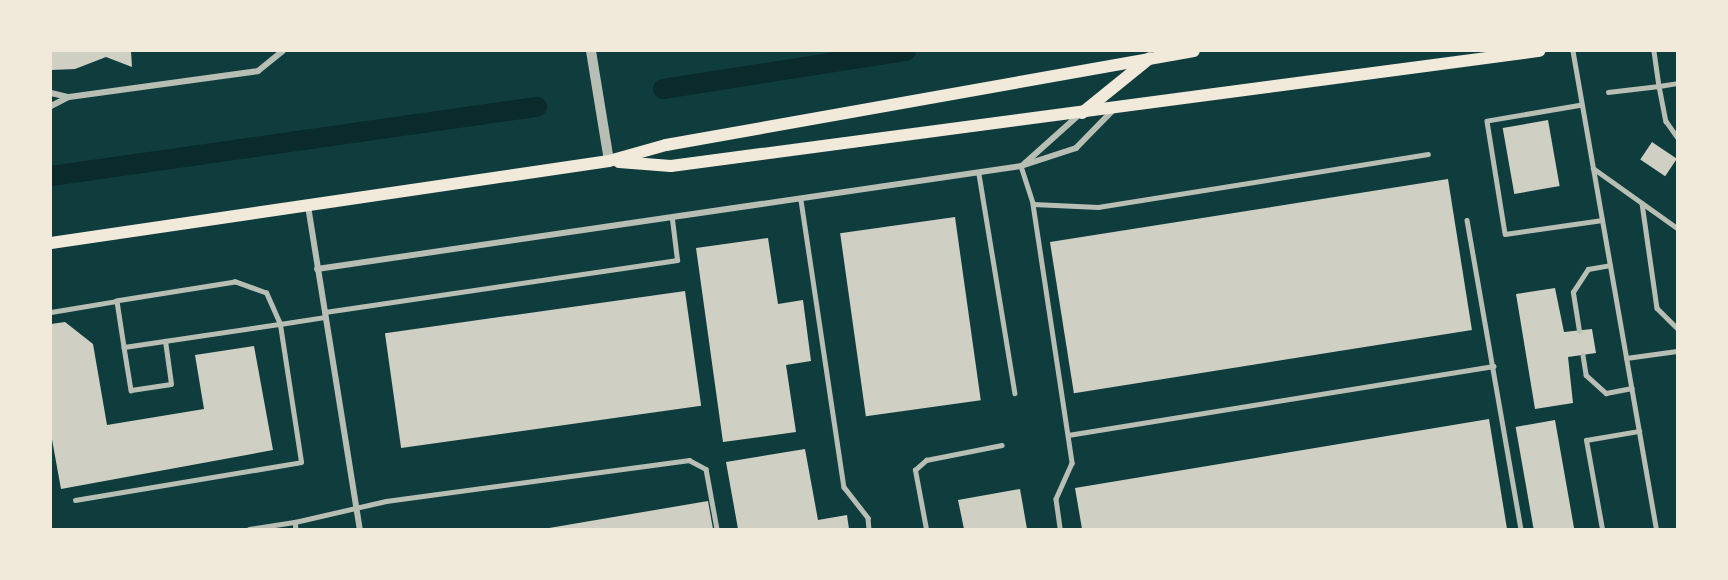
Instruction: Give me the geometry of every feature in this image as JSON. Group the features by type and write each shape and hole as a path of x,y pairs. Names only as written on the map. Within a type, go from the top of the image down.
{"main road":[{"path":"51,243 609,161 666,145 1194,51"},
{"path":"609,161 671,166 1539,51"},
{"path":"1082,113 1151,57"}],"street":[{"path":"51,106 69,97 258,71 283,51"},
{"path":"591,51 609,161"},
{"path":"51,93 69,97"},
{"path":"317,269 672,219 1021,166 1076,148 1114,109"},
{"path":"1021,166 1082,113"},
{"path":"308,206 360,529"}],"lane":[{"path":"1573,51 1656,529"},
{"path":"1654,51 1666,122 1677,137"},
{"path":"1608,92 1677,83"},
{"path":"1582,105 1486,121 1505,234 1602,220"},
{"path":"1033,204 1098,207 1428,154"},
{"path":"1021,166 1033,204 1072,464 1056,499 1060,529"},
{"path":"1593,168 1677,228"},
{"path":"979,174 1015,393"},
{"path":"801,200 844,487 868,518 869,529"},
{"path":"1642,203 1657,308 1677,328"},
{"path":"124,347 677,260 672,219"},
{"path":"1467,220 1521,529"},
{"path":"1579,331 1573,292 1588,269 1610,265"},
{"path":"51,312 246,282 266,293 280,324 301,462 75,500"},
{"path":"117,301 131,390 171,384 165,341"},
{"path":"1626,358 1677,351"},
{"path":"1583,355 1586,375 1606,393 1632,388"},
{"path":"1068,435 1493,366"},
{"path":"1602,529 1586,440 1639,431"},
{"path":"926,529 915,470 926,460 1002,445"},
{"path":"249,529 357,509 689,460 706,469 717,529"},
{"path":"295,522 296,529"}],"building":[{"path":"51,51 131,51 132,67 106,57 75,69 51,70"},
{"path":"1548,120 1560,186 1514,194 1503,128"},
{"path":"1652,142 1677,159 1665,176 1640,159"},
{"path":"1448,179 1472,330 1074,393 1050,242"},
{"path":"955,217 981,400 866,416 840,233"},
{"path":"768,238 778,304 803,300 811,361 786,365 796,432 723,442 696,248"},
{"path":"1555,288 1564,332 1592,329 1596,353 1568,357 1573,403 1535,409 1516,294"},
{"path":"685,291 701,406 401,448 385,333"},
{"path":"65,322 93,344 107,425 204,409 195,355 254,346 273,450 61,489 51,434 51,324"},
{"path":"1489,419 1507,529 1082,529 1075,488"},
{"path":"1555,420 1574,529 1534,529 1516,427"},
{"path":"805,449 818,520 847,515 849,529 738,529 726,462"},
{"path":"1020,489 1027,529 964,529 958,500"},
{"path":"708,501 713,529 549,529 549,528"}],"waterway":[{"path":"663,89 906,51"},
{"path":"51,176 537,107"}]}
